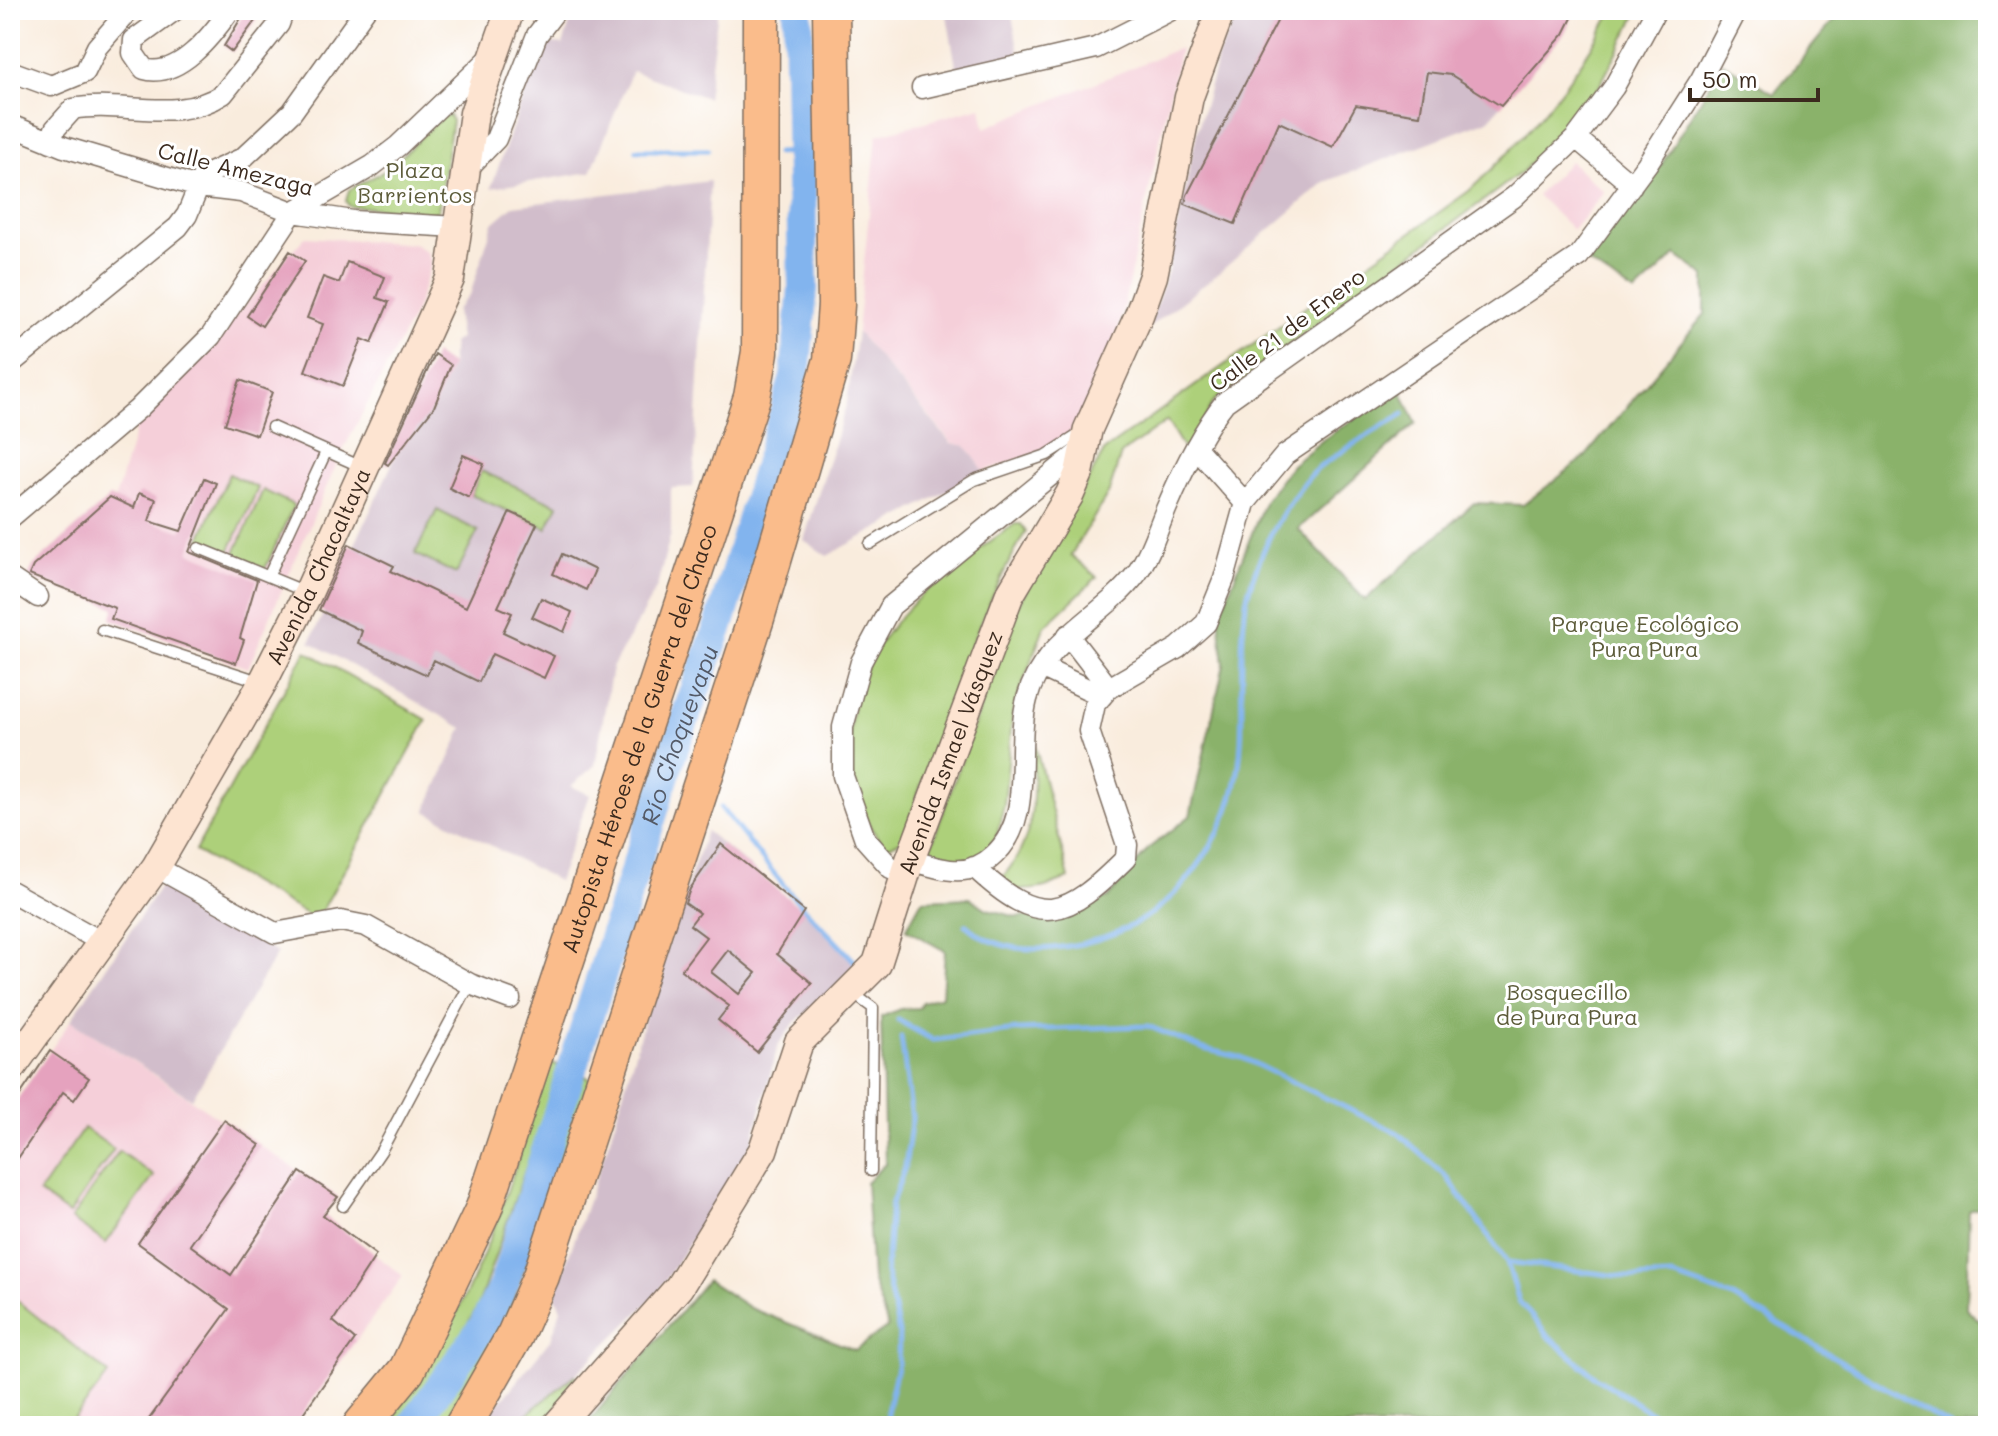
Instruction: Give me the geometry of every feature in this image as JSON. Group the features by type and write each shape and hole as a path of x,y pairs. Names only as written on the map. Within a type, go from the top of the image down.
{"highway":[{"name":"Autopista Héroes de la Guerra del Chaco","path":"361,1426 407,1370 484,1208 752,397 760,352 761,10"},
{"path":"463,1426 515,1335 547,1261 756,618 832,360 836,305 831,10"}],"main road":[{"name":"Avenida Chacaltaya","path":"10,1070 156,867 263,682 308,593 450,279 474,113 510,10"},
{"name":"Avenida Ismael Vásquez","path":"556,1426 679,1287 763,1150 799,1042 877,964 908,867 1009,596 1070,494 1086,439 1153,276 1189,97 1221,10"}],"street":[{"path":"10,71 51,86 85,72 97,47 129,10"},
{"path":"175,10 134,40 133,53 144,69 162,70 188,57 230,10"},
{"path":"51,142 55,129 73,109 171,109 212,101 223,94 279,24 284,10"},
{"path":"10,364 178,227 187,215 203,176 243,158 292,112 365,10"},
{"path":"465,171 496,139 537,35 556,10"},
{"path":"922,88 1096,48 1171,10"},
{"name":"Calle 21 de Enero","path":"974,867 996,854 1016,823 1022,723 1028,694 1068,635 1098,613 1135,576 1147,558 1168,504 1225,402 1514,197 1576,138 1614,87 1656,10"},
{"path":"1086,439 891,606 861,662 843,727 843,776 865,839 884,862 955,873 974,867 1004,895 1020,903 1055,907 1088,896 1126,858 1127,845 1089,731 1091,714 1105,692 1178,648 1206,623 1224,579 1245,503 1285,455 1579,256 1647,164 1700,81 1737,10"},
{"path":"10,518 138,409 211,336 293,212 372,166 398,146 496,52"},
{"name":"Calle Amezaga","path":"10,125 51,142 198,187 241,192 293,212 353,221 457,227"},
{"path":"1576,138 1632,185"},
{"path":"1197,449 1245,503"},
{"path":"10,578 38,597"},
{"path":"1068,635 1105,692"},
{"path":"1043,668 1105,692"},
{"path":"156,867 275,933 341,921 366,926 470,984 510,999"},
{"path":"10,891 100,941"}],"lane":[{"path":"272,427 366,469"},
{"path":"870,544 974,480 1086,439"},
{"path":"269,575 326,452"},
{"path":"199,548 308,593"},
{"path":"102,630 263,682"},
{"path":"343,1206 381,1151 470,984"},
{"path":"850,991 873,1008 871,1171"}],"shaded area":[{"path":"574,10 718,10 707,98 632,71 591,172 491,188 543,41 563,45"},
{"path":"946,10 1011,10 1020,59 957,72"},
{"path":"1240,10 1576,10 1564,34 1488,120 1325,182 1215,276 1149,327 1169,268 1197,132 1219,54"},
{"path":"1180,48 1117,336 1072,435 1045,451 984,471 966,446 952,443 857,332 877,135 981,107 985,128"},
{"path":"1570,161 1604,192 1573,230 1537,195"},
{"path":"710,181 693,487 671,488 671,533 657,587 612,668 595,765 571,786 590,795 558,881 426,811 463,728 310,642 397,453 434,407 451,366 453,342 460,339 456,311 471,292 493,223 513,206"},
{"path":"305,237 415,244 427,252 431,264 416,310 339,458 248,668 111,619 115,607 28,578 33,566 110,497 115,499 135,431 128,425 207,348"},
{"path":"857,332 951,443 966,446 984,471 827,556 804,540 847,402"},
{"path":"706,831 804,911 860,969 795,1022 778,1045 752,1143 657,1294 575,1375 512,1426 481,1426 551,1339 561,1309 555,1295 611,1136 657,976"},
{"path":"162,884 277,953 192,1099 71,1020"},
{"path":"71,1020 338,1197 324,1215 403,1276 294,1426 10,1426 10,1110"}],"green space":[{"path":"1613,10 1639,10 1598,89 1523,171 1214,401 1187,454 1167,421 1121,454 1109,492 1071,555 1097,577 1044,627 1013,710 1004,805 994,847 962,864 927,858 1015,610 1105,450 1469,191 1548,106 1583,59"},
{"name":"Bosquecillo de Pura Pura","path":"1842,10 1988,10 1988,1205 1969,1211 1966,1308 1988,1329 1988,1426 585,1426 707,1280 750,1308 855,1350 888,1327 872,1279 866,1182 885,1164 881,1017 900,1009 919,1008 922,1002 942,996 945,951 906,929 922,900 970,898 987,909 1017,917 1078,910 1108,898 1149,848 1190,816 1224,664 1219,617 1265,500 1292,465 1324,439 1400,388 1416,423 1298,529 1365,600 1474,503 1523,505 1585,457 1705,314 1705,276 1676,255 1635,293 1587,262 1642,182 1655,175 1723,63 1774,93"},
{"name":"Plaza Barrientos","path":"449,115 452,121 438,211 349,206 346,201 349,190 390,168 442,116"},
{"path":"481,471 558,505 547,528 471,495"},
{"path":"229,474 258,488 229,552 200,539"},
{"path":"263,490 294,505 265,569 234,555"},
{"path":"437,510 478,531 456,574 415,554"},
{"path":"1015,524 1021,524 1026,531 972,644 903,840 886,847 865,817 855,794 850,770 852,716 861,680 877,648 898,619 923,593"},
{"path":"306,651 427,720 317,920 195,851"},
{"path":"1033,737 1069,878 1041,888 1015,889 995,885 1010,868 1027,834 1033,798"},
{"path":"549,1062 561,1066 478,1306 436,1378 399,1426 378,1426 424,1369 465,1296 497,1220"},
{"path":"576,1071 592,1080 504,1327 448,1426 429,1426 497,1322"},
{"path":"84,1128 114,1149 69,1214 39,1193"},
{"path":"119,1151 154,1176 106,1243 71,1219"},
{"path":"11,1296 109,1374 68,1426 10,1426"},
{"path":"575,1375 581,1381 540,1426 512,1426"}],"building":[{"path":"246,10 263,10 232,52 224,46"},
{"path":"1283,10 1576,10 1564,34 1501,106 1451,75 1427,72 1420,115 1356,105 1333,147 1279,122 1235,224 1185,204 1187,195"},
{"path":"290,251 305,261 262,326 247,316"},
{"path":"347,262 385,277 377,298 389,302 372,343 362,339 343,386 305,371 323,324 307,318 323,277 339,283"},
{"path":"435,354 451,365 434,407 388,465 385,463"},
{"path":"240,380 272,392 257,435 225,424"},
{"path":"463,455 484,464 469,498 449,488"},
{"path":"204,478 216,483 189,552 257,580 236,663 111,619 115,608 29,575 33,566 110,497 134,508 139,493 156,499 149,521 181,531"},
{"path":"510,512 537,524 498,607 512,613 503,632 554,656 544,678 492,654 479,682 434,660 427,675 358,643 362,631 319,610 349,544 394,566 391,571 466,607"},
{"path":"562,554 595,570 586,590 553,574"},
{"path":"541,598 572,612 564,632 532,617"},
{"path":"721,844 804,911 777,954 812,983 757,1052 718,1020 729,1006 681,970 706,937 690,925 699,913 685,903 690,889","holes":["728,950 756,973 739,994 711,972"]},
{"path":"50,1051 89,1078 74,1100 63,1092 10,1170 10,1110"},
{"path":"224,1120 260,1145 190,1245 231,1275 300,1172 338,1197 323,1215 376,1255 333,1321 355,1340 294,1426 144,1426 229,1309 138,1243"}],"waterway":[{"name":"Río Choqueyapu","path":"412,1426 484,1325 504,1284 670,759 720,623 795,377 803,288 798,10"},
{"path":"637,150 708,150"},
{"path":"777,153 801,152"},
{"path":"966,925 1006,946 1035,949 1080,944 1126,929 1152,913 1187,880 1212,844 1228,811 1237,778 1246,603 1268,540 1290,503 1316,470 1403,414"},
{"path":"721,808 790,893 860,967"},
{"path":"898,1020 933,1040 1019,1030 1148,1026 1204,1049 1243,1058 1398,1133 1447,1177 1507,1262 1519,1301 1547,1335 1594,1376 1672,1426"},
{"path":"889,1426 887,1412 898,1363 899,1333 886,1272 891,1205 905,1167 912,1118 901,1037"},
{"path":"1507,1262 1635,1278 1673,1276 1733,1297 1950,1426"}],"park label":[{"name":"Parque Ecológico Pura Pura","path":"1645,636"}]}
